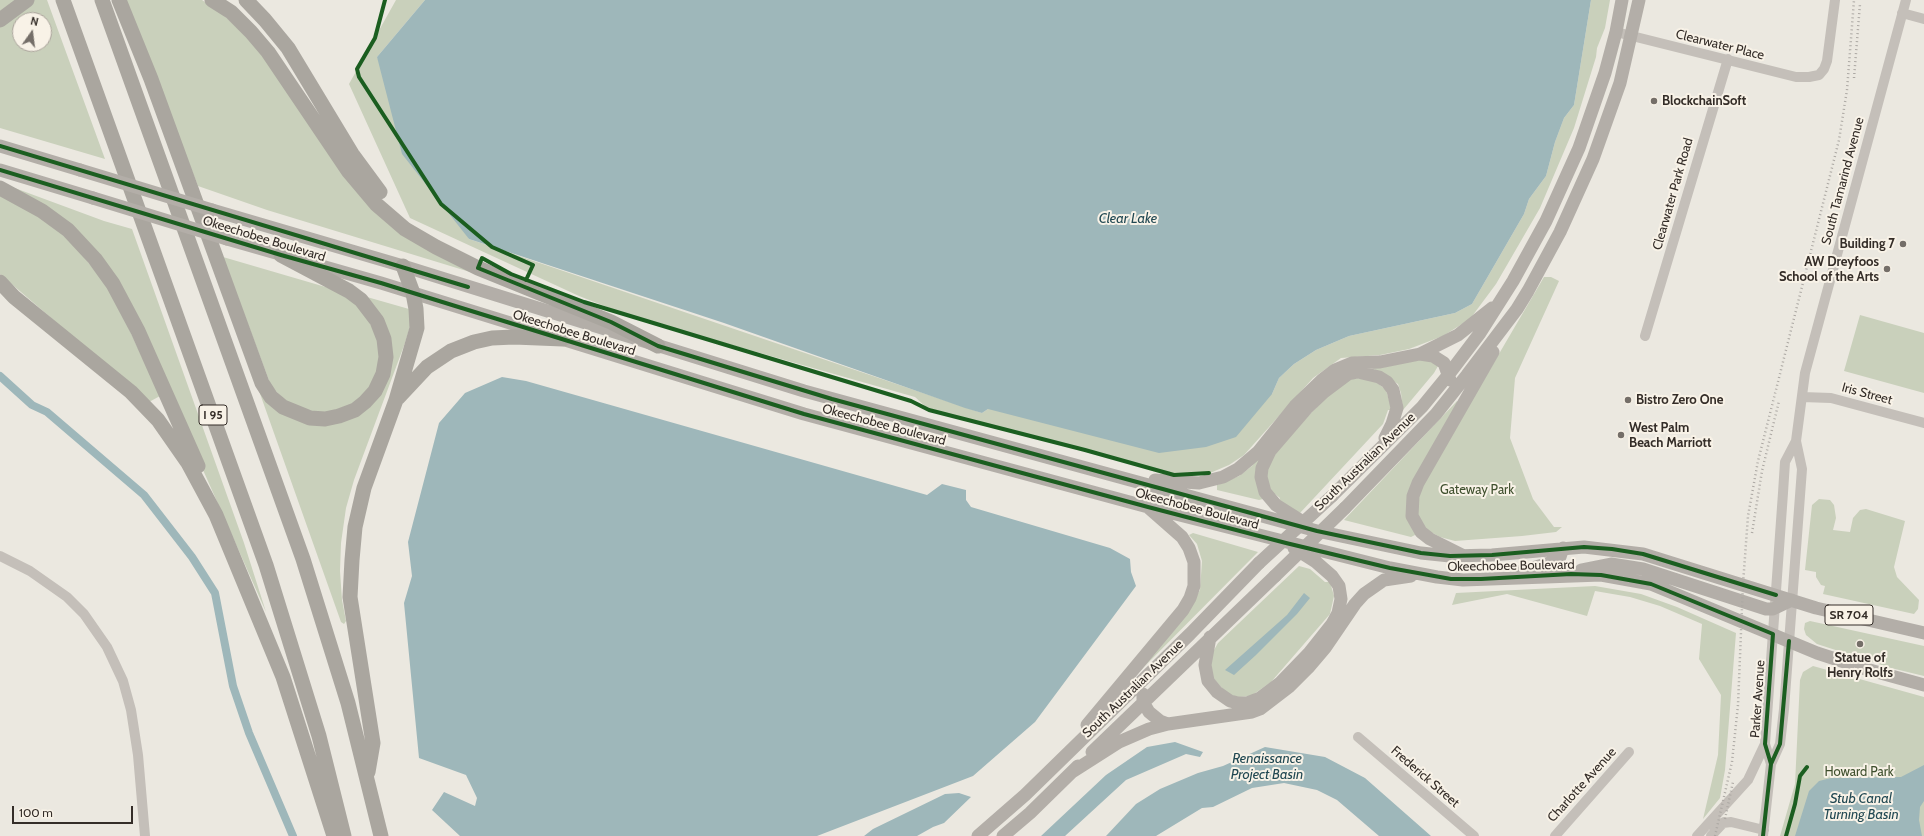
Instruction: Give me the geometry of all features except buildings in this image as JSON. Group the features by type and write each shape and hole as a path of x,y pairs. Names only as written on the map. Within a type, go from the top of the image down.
{"highway":[{"path":"0,20 28,0"},
{"name":"I 95","path":"63,0 269,572 319,736 344,836"},
{"path":"102,0 297,541 340,674 381,836"},
{"path":"119,0 151,79 262,383 271,397 283,407 295,414 310,418 326,419 355,410 365,402 374,391 383,374 386,357 384,339 377,321 361,300 348,291 328,278 281,255"},
{"path":"212,0 231,12 252,32 268,52 349,172 376,204 405,229 436,247 478,268 611,322 658,346"},
{"path":"246,0 288,48 370,181 388,201 436,247"},
{"path":"0,188 42,211 68,230 95,259 113,284 138,332 196,461 216,515 283,677 334,836"},
{"path":"367,777 373,743 350,597 352,560 355,527 364,488 396,400 417,328 413,293 403,266"},
{"path":"0,282 14,297 131,392 158,420 188,463 216,515"},
{"path":"396,400 427,367 451,351 474,342 492,338 514,337 563,339"}],"main road":[{"name":"South Australian Avenue","path":"978,836 1025,795 1259,563 1332,496 1422,407 1449,374 1501,302 1546,221 1577,154 1595,104 1616,32 1622,0"},
{"name":"South Australian Avenue","path":"1003,836 1030,813 1210,637 1345,508 1436,414 1517,309 1560,232 1594,159 1620,83 1632,37 1639,0"},
{"name":"Okeechobee Boulevard","path":"0,146 403,266 825,397 1317,531 1421,553 1465,557 1584,547 1643,554 1775,601 1792,600 1816,608 1924,633"},
{"name":"Okeechobee Boulevard","path":"0,170 227,239 413,293 804,414 1148,507 1390,568 1421,574 1463,580 1562,575 1601,575 1651,584 1848,664 1924,685"},
{"path":"1110,474 1182,483 1200,483 1223,477 1238,469 1250,460 1295,406 1322,380 1335,370 1352,363 1380,362 1420,354 1458,335 1501,302"},
{"path":"1465,557 1430,539 1421,532 1412,516 1413,496 1418,483 1517,309"},
{"path":"1420,354 1439,359 1444,364 1449,374 1450,396"},
{"path":"1317,531 1276,505 1265,492 1261,478 1266,459 1281,437 1307,408 1339,380 1348,374 1358,372 1369,373 1379,376 1387,382 1396,398 1397,412 1379,448"},
{"path":"1053,767 1100,708 1183,610 1190,598 1194,586 1195,573 1194,562 1189,548 1182,537 1148,507"},
{"path":"1210,637 1205,665 1208,681 1223,697 1238,703 1247,703 1260,698 1280,682 1309,653 1332,624 1338,613 1341,599 1339,586 1332,576 1316,562 1286,542"},
{"path":"1505,578 1526,569 1552,564 1560,557 1564,548"},
{"path":"1562,575 1600,565 1619,565 1664,575 1763,609 1775,601"},
{"path":"1072,772 1119,742 1135,734 1168,724 1252,712 1260,709 1290,686 1308,668 1325,648 1355,604 1374,585 1384,580 1421,574"},
{"path":"1152,670 1144,690 1143,702 1154,716 1168,724"}],"street":[{"name":"Clearwater Place","path":"1616,32 1796,77 1809,78 1819,75 1827,62 1834,0"},
{"name":"South Tamarind Avenue","path":"1789,641 1802,469 1796,441 1805,373 1906,0"},
{"path":"1902,14 1924,19"},
{"name":"Clearwater Park Road","path":"1645,336 1728,60"},
{"name":"Iris Street","path":"1802,397 1831,398 1924,423"},
{"name":"South Tamarind Avenue","path":"1773,634 1785,462 1796,441"},
{"path":"0,556 30,571 67,597 84,614 107,647 123,681 131,710 138,755 145,836"},
{"name":"Parker Avenue","path":"1771,764 1764,744 1773,634"},
{"name":"Parker Avenue","path":"1763,833 1771,764 1780,744 1789,641"},
{"name":"Frederick Street","path":"1358,737 1474,836"},
{"path":"1697,836 1748,780 1764,744"},
{"name":"Charlotte Avenue","path":"1555,836 1629,752"},
{"path":"1706,825 1724,822 1739,823 1763,833"},
{"path":"1711,836 1724,822"}],"green space":[{"path":"0,0 47,0 51,12 12,12 12,52 52,52 52,14 105,159 0,128"},
{"path":"124,0 202,0 220,12 253,42 352,180 470,272 267,210 198,186"},
{"path":"396,0 425,0 377,57 469,239 982,413 988,409 1272,394 1279,378 1294,364 1316,350 1349,336 1455,313 1472,304 1524,214 1529,199 1546,176 1555,142 1564,118 1574,105 1591,0 1610,0 1605,28 1597,48 1596,57 1574,128 1540,208 1496,284 1470,319 1443,336 1409,349 1380,355 1341,358 1313,378 1244,455 1229,465 1210,473 1185,477 985,426 926,407 915,397 630,316 579,296 410,218 349,84"},
{"path":"12,187 104,221 132,229 244,543 266,612 121,285"},
{"path":"0,195 21,205 67,236 112,292 160,396 149,402 0,274"},
{"path":"223,257 329,288 360,305 381,344 376,381 358,402 323,414 289,405 271,386"},
{"name":"Gateway Park","path":"1544,277 1551,277 1559,281 1515,378 1510,438 1533,499 1554,527 1562,527 1556,532 1522,536 1455,541 1440,537 1425,529 1417,518 1415,502 1421,487"},
{"path":"367,297 409,309 411,323 354,480 346,508 341,543 340,571 342,600 346,621 344,624 341,622 258,388 330,422 387,376"},
{"path":"1860,315 1924,333 1924,393 1844,371"},
{"path":"1420,359 1434,362 1438,366 1434,373 1403,410 1401,393 1398,384 1372,368"},
{"path":"1353,378 1374,380 1386,390 1392,410 1388,410 1383,424 1300,513 1279,502 1280,498 1275,494 1273,496 1265,478 1269,462 1294,430 1333,391"},
{"path":"1457,401 1459,404 1410,489 1406,508 1410,524 1417,534 1411,537 1344,520"},
{"path":"1260,455 1263,499 1259,500 1217,490 1217,485 1239,476 1252,466"},
{"path":"1819,499 1830,500 1834,505 1836,518 1833,530 1850,532 1853,518 1860,510 1866,509 1905,521 1894,567 1897,577 1919,600 1918,609 1914,614 1823,594 1825,586 1821,585 1816,577 1816,572 1805,570 1812,505"},
{"path":"1193,533 1258,552 1131,680 1187,613 1200,590 1202,561 1197,544 1189,535"},
{"path":"1299,566 1310,569 1325,582 1330,582 1334,596 1330,614 1271,682 1251,696 1238,697 1227,694 1210,674 1210,657 1218,643"},
{"path":"1595,586 1641,594 1677,607 1736,633 1725,770 1720,798 1703,819 1718,755 1721,695 1699,659 1702,624 1660,606 1630,597 1595,591 1587,616 1507,594 1452,605 1456,593"},
{"path":"1810,621 1924,646 1924,676 1891,668 1817,644 1806,635 1804,629 1805,623"},
{"name":"Howard Park","path":"1813,666 1924,697 1924,836 1780,836 1795,784 1800,680 1803,672"}],"water":[{"name":"Clear Lake","path":"425,0 1591,0 1574,105 1564,118 1555,142 1546,176 1529,199 1524,214 1472,304 1455,313 1349,336 1316,350 1294,364 1279,378 1272,394 1236,437 1206,447 1159,453 988,409 982,413 965,408 724,323 469,239 402,154 377,57"},
{"path":"502,377 526,381 927,495 942,484 966,490 966,500 971,507 1110,548 1130,559 1131,572 1136,586 1035,722 973,776 817,836 460,836 432,810 444,792 475,806 477,798 466,775 419,758 404,603 412,576 408,542 439,423 465,393"},
{"path":"1304,593 1310,598 1297,614 1256,655 1234,675 1225,670 1287,615"},
{"path":"1175,742 1203,752 1200,757 1186,754 1126,780 1065,836 1041,836 1106,775 1147,747"},
{"name":"Renaissance Project Basin","path":"1265,747 1325,757 1365,778 1431,836 1379,836 1337,800 1317,790 1284,783 1252,788 1213,807 1202,808 1156,836 1106,836 1136,804 1160,789 1198,773 1223,766"},
{"name":"Stub Canal Turning Basin","path":"1924,765 1924,801 1920,807 1919,820 1922,836 1795,836 1809,791 1819,781 1831,778 1901,777"},
{"path":"959,793 971,797 944,823 917,836 864,836 873,829 945,794"}],"waterway":[{"path":"0,376 32,405 47,412 144,495 192,557 215,593 233,686 249,733 293,836"}],"railway":[{"path":"1715,836 1732,762 1738,705 1743,584 1748,516 1758,461 1839,140 1847,90 1854,0"},
{"path":"1854,78 1860,4"},
{"path":"1752,533 1762,471 1779,401"},
{"path":"1725,819 1733,782"}],"cycle path":[{"path":"385,0 375,38 357,69 359,77 441,204 492,247 533,265 526,280"},
{"path":"0,146 468,287"},
{"path":"0,170 281,255 381,283 804,414 1286,543 1390,568 1451,579 1481,579 1571,574 1601,575 1651,584 1773,634 1765,744 1771,764"},
{"path":"1209,473 1174,475 1085,450 929,410 911,401 584,302 511,274 482,258 478,268 611,322 658,346 832,399 1317,531 1421,553 1450,556 1492,555 1584,547 1612,549 1643,554 1776,595"},
{"path":"1763,836 1771,764 1780,744 1789,641"},
{"path":"1786,836 1795,804 1800,776 1807,767"}],"place":[{"name":"BlockchainSoft","path":"1654,101"},
{"name":"Building 7","path":"1903,244"},
{"name":"AW Dreyfoos School of the Arts","path":"1887,269"},
{"name":"Bistro Zero One","path":"1628,400"},
{"name":"West Palm Beach Marriott","path":"1621,435"},
{"name":"Statue of Henry Rolfs","path":"1860,644"}]}
